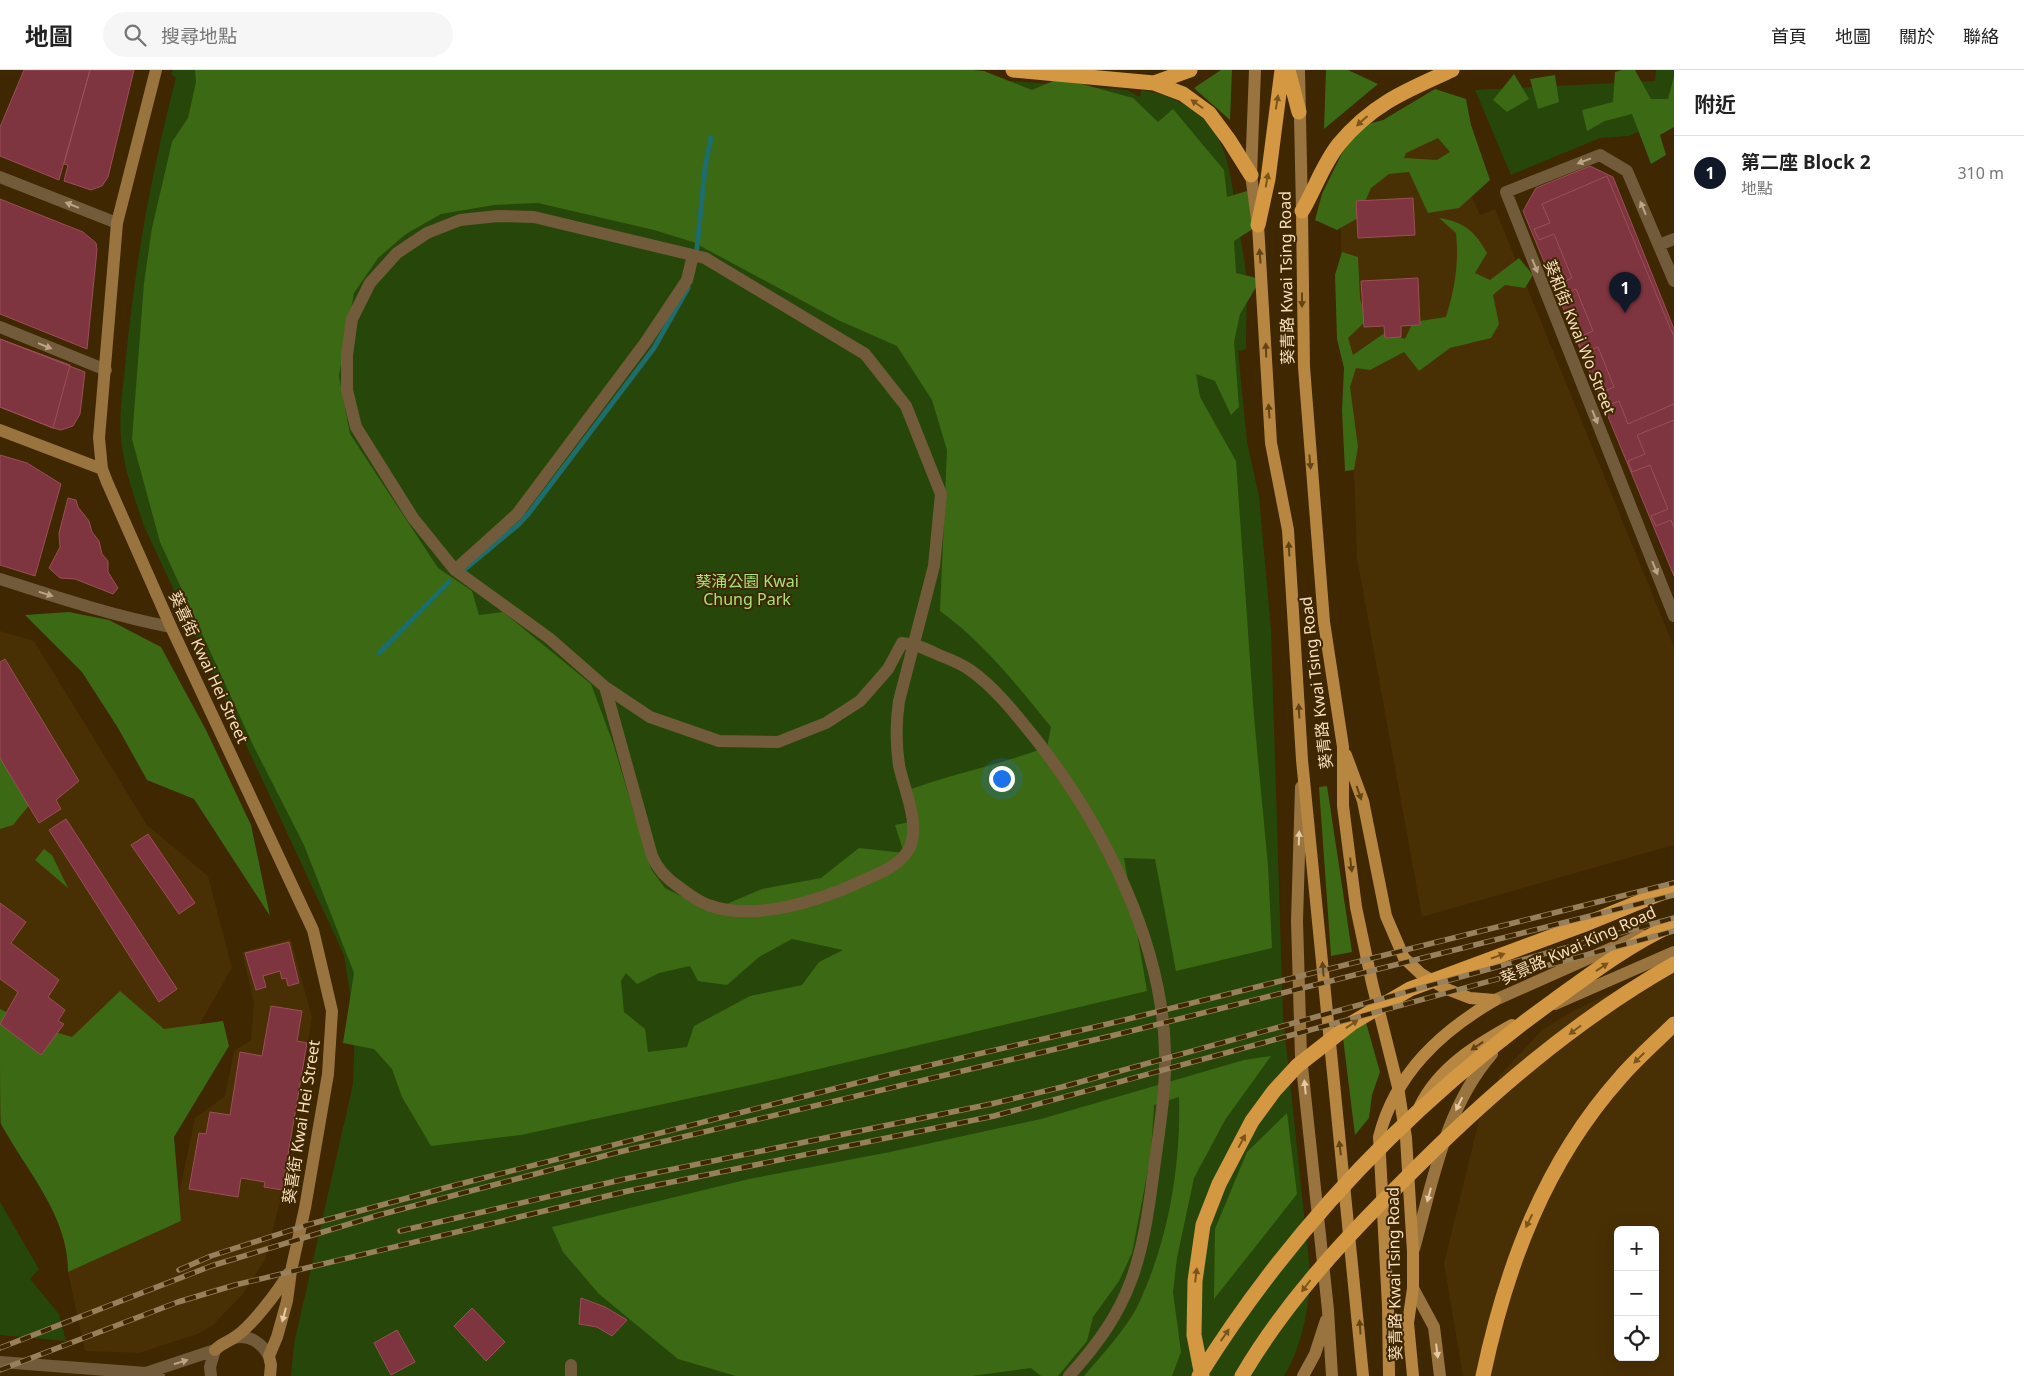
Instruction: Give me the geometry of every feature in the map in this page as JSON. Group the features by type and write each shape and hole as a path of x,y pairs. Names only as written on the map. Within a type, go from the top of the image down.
{"highway":[{"path":"1014,70 1154,83 1183,94 1209,113 1251,175"},
{"path":"1154,83 1190,70"},
{"path":"1258,225 1268,179 1282,70"},
{"path":"1288,70 1299,112"},
{"path":"1302,211 1338,145 1361,121 1389,99 1452,70"},
{"path":"1200,1376 1194,1335 1195,1281 1203,1225 1219,1184 1252,1121 1274,1091 1297,1066 1352,1024 1410,989 1583,925 1674,888"},
{"path":"1200,1376 1248,1302 1291,1245 1356,1170 1424,1103 1518,1027 1564,993 1628,949 1674,924"},
{"path":"1242,1376 1319,1268 1453,1131 1554,1046 1646,979 1674,964"},
{"path":"1483,1376 1508,1276 1525,1230 1551,1177 1585,1121 1614,1084 1674,1024"}],"main road":[{"name":"葵青路 Kwai Tsing Road","path":"1302,211 1303,333 1307,433 1324,622 1343,747 1343,806 1356,907 1372,983 1398,1087 1406,1138 1413,1252 1413,1288 1408,1323 1413,1376"},
{"name":"葵青路 Kwai Tsing Road","path":"1258,225 1271,443 1288,530 1302,760 1332,1077 1358,1305 1363,1376"},
{"path":"1343,747 1363,802 1386,916 1397,946 1404,958 1420,973 1444,988 1470,998 1495,1000"},
{"path":"1389,1376 1388,1306 1379,1137 1385,1113 1398,1087 1417,1062 1443,1036 1495,1000"},
{"path":"1406,1138 1422,1101 1440,1077 1460,1057 1492,1036 1550,1006"}],"street":[{"name":"葵喜街 Kwai Hei Street","path":"156,70 117,224 99,438 102,469 171,627 314,930 332,1011 328,1074 305,1208 291,1271 288,1301 278,1337 269,1356"},
{"name":"葵青路 Kwai Tsing Road","path":"1255,70 1251,175 1258,225"},
{"name":"葵青路 Kwai Tsing Road","path":"1299,70 1302,211"},
{"name":"葵和街 Kwai Wo Street","path":"1659,245 1627,171 1600,155 1506,192 1674,616"},
{"path":"0,177 117,224"},
{"path":"606,687 650,851 661,871 687,893 708,905 743,910 786,907 819,899 890,868 903,858 909,849 913,826 899,766 899,701 915,644 934,566 941,494 906,406 865,354 705,258 534,216 498,216 460,220 427,233 397,253 370,283 352,319 347,390 356,427 413,518 454,570 549,638 606,687 650,717 719,741 778,742 826,723 860,700 888,669 902,643 915,644 963,666 974,674 1015,714 1056,765 1097,830 1124,886 1145,945 1161,1004 1166,1054 1164,1085 1144,1238 1129,1292 1092,1351 1069,1376"},
{"path":"1674,239 1659,245 1674,281"},
{"path":"454,570 517,514 656,327 688,280 694,255"},
{"path":"0,327 106,370"},
{"path":"0,430 102,469"},
{"path":"0,579 69,602 143,622 171,627"},
{"path":"1302,760 1297,922 1301,1057 1328,1310 1332,1376"},
{"name":"葵景路 Kwai King Road","path":"1495,1000 1674,920"},
{"path":"1413,1252 1442,1148 1463,1096 1482,1066 1493,1053 1515,1032 1550,1006 1674,952"},
{"name":"葵喜街 Kwai Hei Street","path":"215,1350 234,1338 268,1303 291,1271"},
{"path":"1413,1288 1434,1327 1440,1376"},
{"path":"1303,1376 1315,1354 1328,1310"},
{"path":"234,1338 248,1338 256,1342 269,1356 271,1365 270,1376"},
{"path":"0,1362 152,1375 215,1350"},
{"path":"211,1376 211,1358 215,1350"}],"shaded area":[{"path":"1458,115 1486,184 1470,192 1480,215 1495,209 1674,647 1674,845 1422,917 1357,558 1354,470 1341,296 1341,226 1363,176"},
{"path":"0,631 34,641 147,825 208,876 232,968 183,1053 0,1086"},
{"path":"291,939 312,1018 281,1198 265,1260 242,1295 213,1325 198,1334 139,1353 85,1351 68,1272 181,1221 179,1194 195,1118 225,1096 234,1051 251,1040 254,1003 242,952"},
{"path":"1674,963 1674,1376 1463,1376 1444,1263 1479,1120 1500,1075 1542,1030 1573,1011"}],"green space":[{"name":"葵涌公園 Kwai Chung Park","path":"173,70 871,70 1127,90 1140,97 1141,90 1153,92 1187,106 1197,113 1214,131 1228,165 1245,265 1247,296 1246,349 1238,351 1247,442 1259,497 1271,630 1283,1016 1311,1280 1299,1342 1284,1376 291,1376 294,1344 353,1084 355,1026 344,955 144,526 132,490 121,442 122,394 134,287 159,147 176,78 171,74"},
{"path":"195,70 973,70 984,71 1032,90 1060,78 1133,98 1158,122 1173,109 1224,170 1227,197 1247,191 1259,225 1234,241 1236,273 1261,279 1240,314 1234,342 1239,407 1231,415 1215,381 1196,374 1200,397 1236,461 1254,717 1268,866 1272,948 1176,971 1155,859 1124,858 1147,991 751,1085 521,1135 431,1146 402,1097 392,1069 374,1049 343,1043 354,973 304,845 254,747 160,542 132,439 144,283 152,228 172,142 188,118 196,82","holes":["538,203 654,230 693,242 838,320 897,346 932,400 947,450 940,611 985,650 1051,727 1047,747 911,789 914,821 895,825 904,853 859,848 821,878 762,889 710,911 665,888 651,869 613,743 591,684 503,612 479,615 472,591 438,568 350,434 339,376 354,293 378,258 406,234 441,214 494,205","792,939 843,950 819,962 802,985 750,996 694,1026 687,1047 648,1052 645,1029 624,1012 621,981 626,973 637,984 659,973 690,966 698,981 727,985 759,957"]},
{"path":"1221,70 1232,70 1230,120 1194,88"},
{"path":"1326,70 1348,70 1378,84 1324,129"},
{"path":"1635,70 1651,99 1668,99 1674,76 1674,127 1660,135 1666,155 1651,164 1632,114 1605,121 1587,131 1582,110 1613,102 1615,72"},
{"path":"1656,70 1674,70 1674,116 1629,136 1600,138 1511,175 1475,90 1655,81"},
{"path":"1514,74 1529,99 1507,112 1493,100"},
{"path":"1555,75 1559,102 1538,109 1530,79"},
{"path":"1435,89 1466,99 1471,125 1490,180 1459,208 1428,213 1409,172 1389,174 1371,188 1358,218 1337,230 1315,220 1322,194 1344,149 1365,125 1383,120","holes":["1438,138 1450,152 1437,160 1404,158 1406,153"]},
{"path":"1439,218 1462,225 1473,233 1483,245 1487,253 1475,273 1490,280 1519,258 1533,275 1525,288 1505,285 1493,295 1499,324 1491,338 1450,348 1419,371 1404,352 1370,370 1356,368 1350,387 1358,447 1354,470 1345,471 1342,411 1344,368 1337,339 1335,275 1342,252 1358,257 1360,298 1366,321 1348,338 1353,355 1386,332 1405,339 1413,322 1446,317 1456,275 1457,244 1456,233"},
{"path":"69,612 109,620 161,647 206,730 251,825 270,916 194,799 147,780 118,728 82,672 25,615"},
{"path":"0,739 45,786 13,825 0,829"},
{"path":"1327,786 1352,952 1331,956 1319,787"},
{"path":"44,849 52,855 68,888 35,860"},
{"path":"120,991 164,1029 223,1021 229,1046 174,1137 181,1221 68,1272 66,1252 54,1213 1,1124 0,1009 38,1027 72,1037"},
{"path":"1365,1019 1380,1072 1372,1095 1369,1118 1355,1135 1343,1038"},
{"path":"1271,1056 1225,1120 1194,1178 1177,1258 1173,1292 1181,1352 1172,1376 1084,1376 1133,1315 1157,1257 1175,1177 1178,1150 1179,1097 1154,1105 1151,1154 1132,1253 1119,1281 1093,1317 1087,1341 1058,1376 1041,1376 1031,1368 972,1376 736,1376 678,1359 599,1294 563,1252 552,1227 749,1179 890,1152 1041,1119 1244,1060"},
{"path":"1287,1113 1297,1194 1214,1299 1215,1229 1247,1152"},
{"path":"0,1202 39,1269 30,1279 59,1314 66,1341 0,1335"}],"building":[{"path":"24,70 90,70 59,180 0,156 0,127"},
{"path":"90,70 134,70 108,177 102,186 91,190 64,181 68,165 64,164"},
{"path":"1590,166 1613,177 1674,329 1674,576 1523,211 1536,188"},
{"path":"1607,176 1674,337 1674,404 1628,424 1619,401 1606,406 1600,393 1614,387 1598,347 1583,353 1577,338 1593,331 1576,289 1560,295 1556,285 1572,278 1554,234 1539,240 1534,229 1550,223 1542,204"},
{"path":"1413,198 1415,235 1358,238 1356,201"},
{"path":"0,199 83,232 96,243 97,250 87,349 0,314"},
{"path":"1418,278 1420,325 1401,326 1401,337 1385,338 1384,326 1364,327 1361,281"},
{"path":"0,339 70,365 53,428 0,407"},
{"path":"0,339 85,372 80,414 73,426 61,430 53,428 0,407"},
{"path":"1674,420 1674,528 1671,520 1656,526 1651,516 1668,509 1650,465 1632,472 1628,461 1645,454 1637,435"},
{"path":"0,455 27,463 61,484 35,576 0,565"},
{"path":"68,498 76,500 78,507 89,521 92,532 99,541 102,554 108,561 108,572 118,588 113,594 75,579 60,578 49,568 60,547 59,533"},
{"path":"5,659 79,781 56,800 61,809 39,823 0,758 0,662"},
{"path":"66,819 177,989 159,1002 49,830"},
{"path":"148,834 195,903 179,914 131,845"},
{"path":"0,903 26,922 11,943 59,980 48,997 65,1010 58,1021 64,1024 41,1055 0,1024 18,992 0,979"},
{"path":"289,942 299,983 288,986 286,978 282,979 280,971 263,976 266,987 256,990 245,953"},
{"path":"271,1006 302,1011 297,1041 307,1043 282,1190 264,1187 265,1182 241,1178 238,1197 189,1189 199,1133 206,1134 210,1112 230,1115 240,1052 262,1056"},
{"path":"581,1298 605,1307 627,1320 612,1336 597,1327 579,1324"},
{"path":"472,1308 505,1342 486,1361 454,1326"},
{"path":"397,1330 415,1362 391,1375 374,1343"}],"waterway":[{"path":"697,248 705,168 711,137"},
{"path":"465,569 519,524 529,513 654,348 688,288"},
{"path":"379,653 449,582"}],"railway":[{"path":"179,1270 211,1256 307,1225 456,1185 892,1074 1112,1023 1674,883"},
{"path":"0,1348 211,1266 379,1215 619,1152 1115,1035 1674,895"},
{"path":"400,1231 625,1179 991,1104 1062,1087 1674,918"},
{"path":"0,1370 178,1302 235,1285 628,1191 994,1116 1674,931"}],"place":[{"name":"第二座 Block 2","path":"1625,313"}]}
